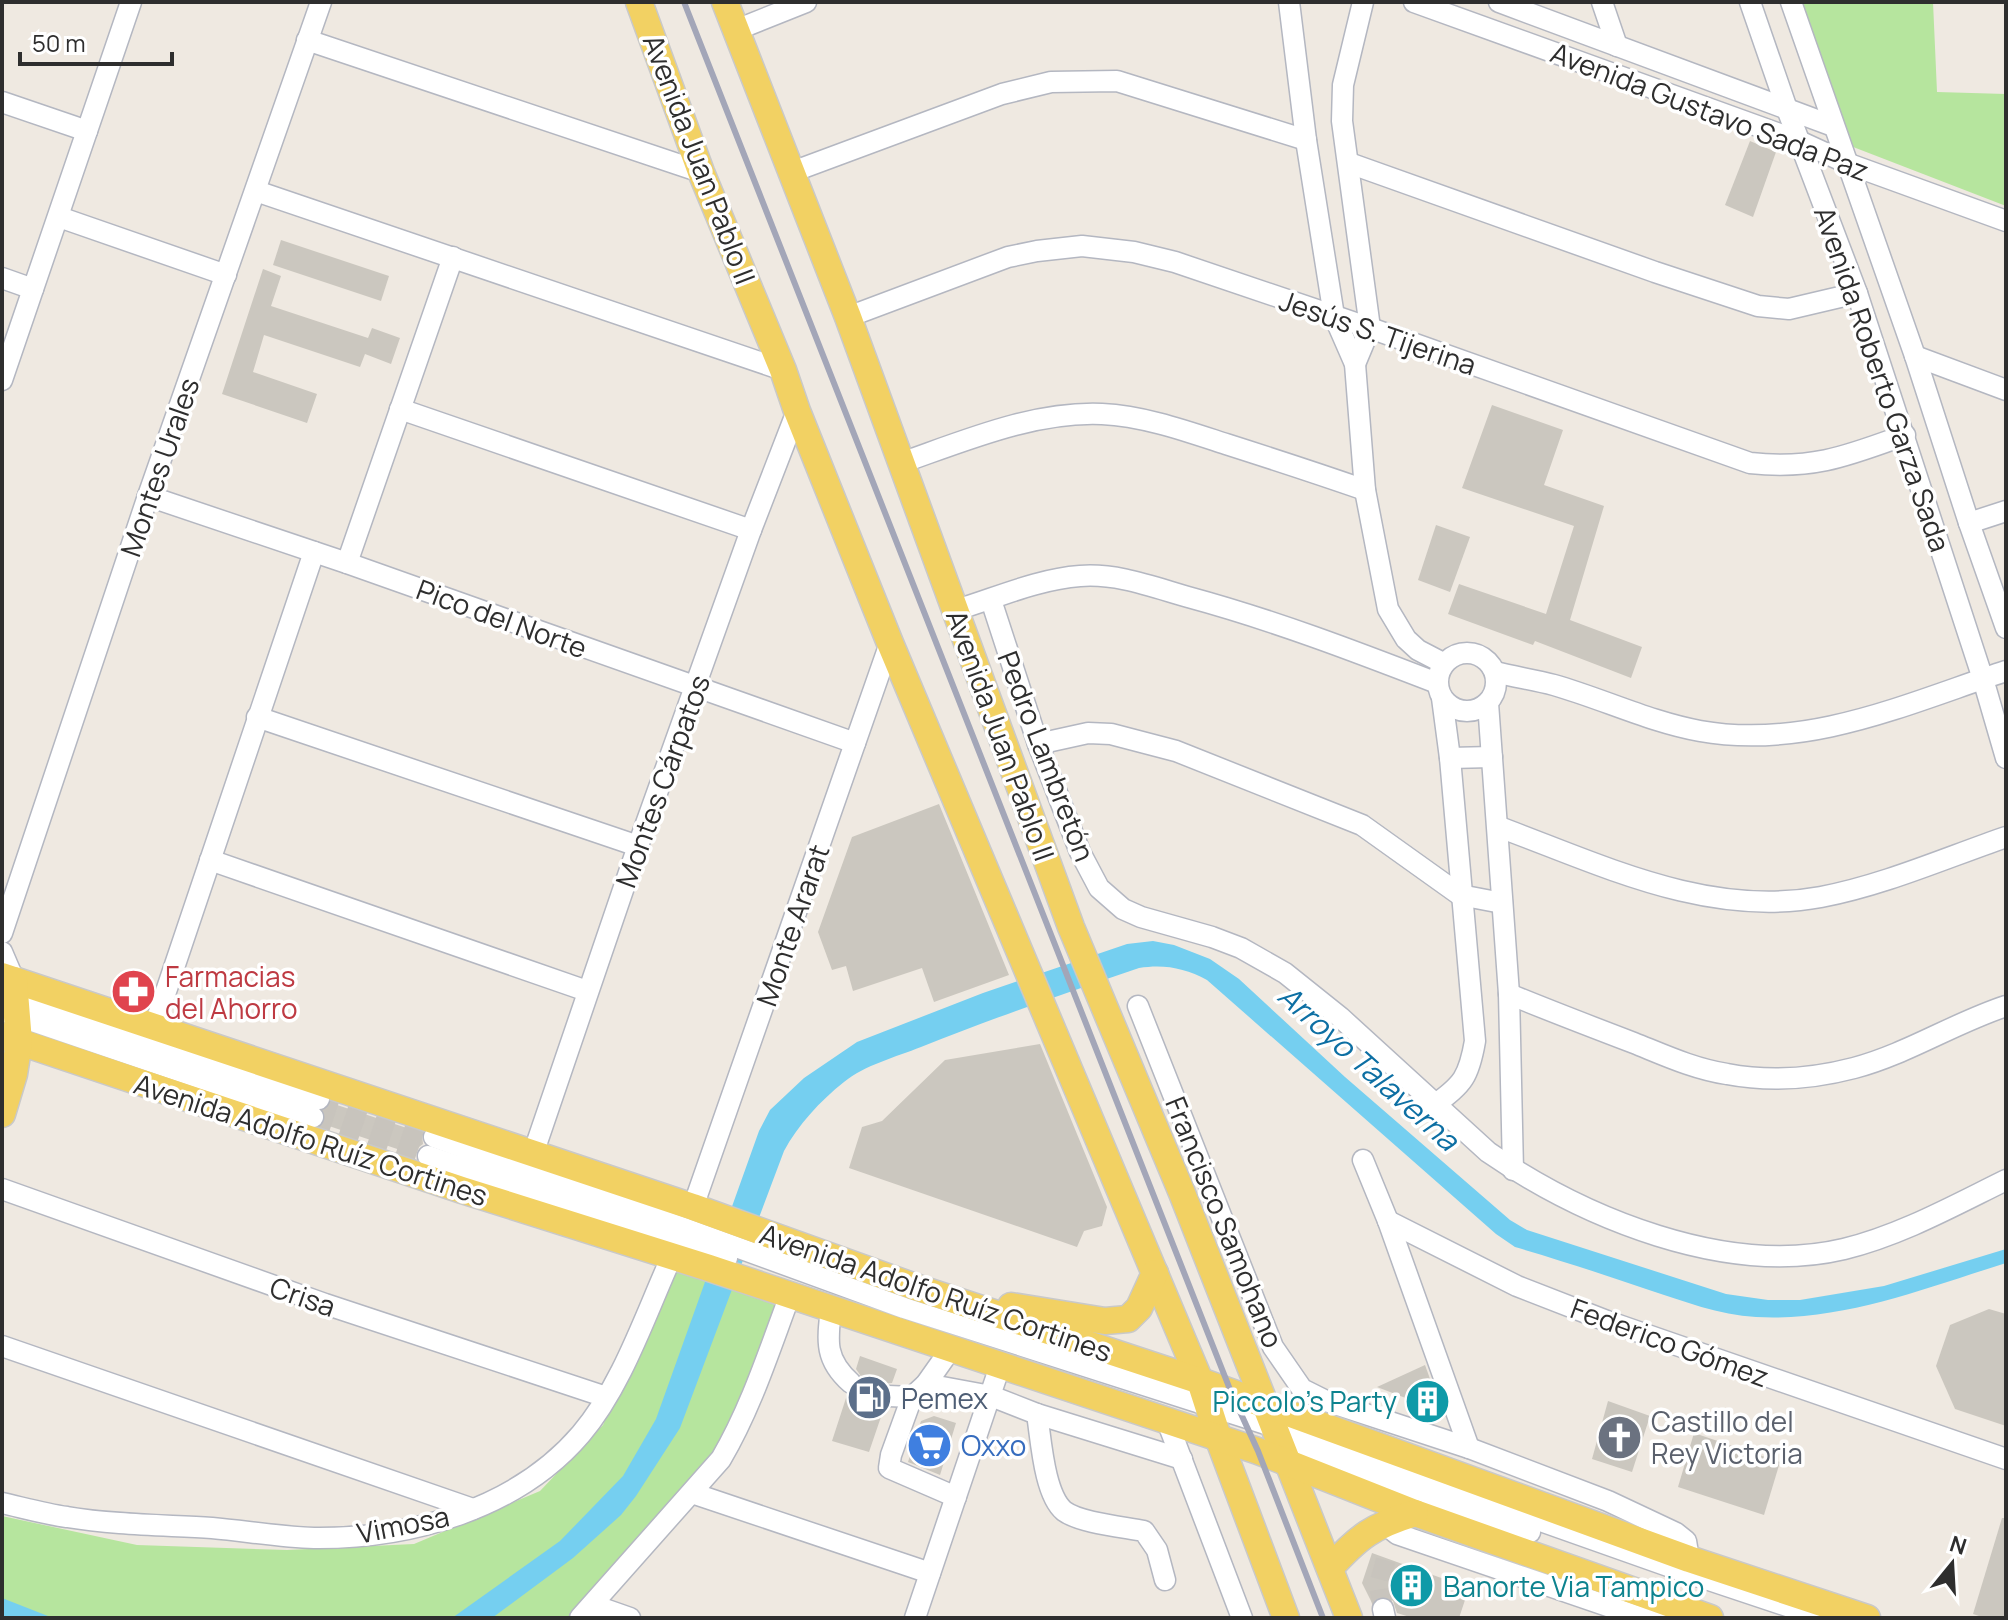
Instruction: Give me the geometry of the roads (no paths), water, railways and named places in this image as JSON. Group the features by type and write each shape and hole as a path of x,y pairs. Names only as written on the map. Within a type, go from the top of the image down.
{"main road":[{"name":"Avenida Juan Pablo II","path":"639,2 701,172 890,643 1200,1381 1286,1618"},
{"name":"Avenida Juan Pablo II","path":"725,2 848,317 1071,927 1279,1436 1349,1618"},
{"name":"Avenida Adolfo Ruíz Cortines","path":"9,1008 154,1027 1200,1381 1279,1436 1415,1513 1710,1618"},
{"name":"Avenida Adolfo Ruíz Cortines","path":"9,1008 462,1190 672,1256 1167,1421 1214,1423 1279,1436 1689,1559 1867,1618"},
{"path":"2,1114 14,1074 9,1008"},
{"path":"918,1288 1105,1321 1128,1319 1139,1308 1155,1273"},
{"path":"1330,1568 1364,1534 1389,1536 1415,1513"}],"street":[{"path":"2,380 131,2"},
{"name":"Montes Urales","path":"2,933 148,496 321,2"},
{"path":"736,30 806,2"},
{"path":"1289,2 1306,140 1334,316 1355,364 1365,490 1388,609 1406,639 1418,650 1443,663"},
{"path":"1355,364 1370,328 1342,121 1343,85 1363,2"},
{"name":"Avenida Gustavo Sada Paz","path":"1414,2 1799,141 1849,164 2006,221"},
{"name":"Avenida Gustavo Sada Paz","path":"1499,2 1833,126"},
{"path":"1602,2 1617,46"},
{"name":"Avenida Roberto Garza Sada","path":"1750,2 1857,293 2006,758"},
{"name":"Avenida Roberto Garza Sada","path":"1791,2 2006,628"},
{"path":"307,40 701,172"},
{"path":"792,172 1002,94 1051,82 1117,81 1306,140"},
{"path":"2,102 87,131"},
{"path":"1349,163 1758,306 1789,309 1857,293"},
{"path":"256,191 783,370"},
{"path":"59,217 226,275"},
{"name":"Jesús S. Tijerina","path":"848,317 1008,257 1082,246 1134,252 1175,262 1750,463 1793,467 1837,459 1905,435"},
{"path":"347,563 453,257"},
{"path":"2,278 33,289"},
{"path":"1915,356 2006,390"},
{"path":"400,409 751,530"},
{"name":"Montes Cárpatos","path":"533,1154 638,846 797,411"},
{"path":"901,463 1000,428 1100,414 1135,418 1195,434 1365,490"},
{"name":"Pico del Norte","path":"148,496 855,743"},
{"path":"1969,523 2006,511"},
{"path":"154,1027 314,552"},
{"path":"956,610 1078,576 1129,580 1255,615 1439,691 1449,706 1459,711 1480,709 1488,703"},
{"name":"Pedro Lambretón","path":"991,600 1038,744 1080,852 1099,888 1110,900 1141,917 1226,942 1276,967 1340,1017 1434,1105 1513,1170 1568,1200 1623,1223 1687,1244 1750,1255 1797,1255 1840,1249 1890,1236 2006,1180"},
{"name":"Monte Ararat","path":"693,1207 890,643"},
{"path":"1434,1105 1456,1090 1464,1080 1475,1041 1450,758 1438,673 1443,663 1453,655 1465,652 1478,654 1488,662 1495,672 1497,683 1488,703 1509,994 1513,1170"},
{"path":"1495,672 1554,685 1698,731 1779,735 1861,721 2006,671"},
{"path":"257,717 638,846"},
{"path":"1038,744 1088,733 1137,739 1176,751 1362,825 1460,895 1502,903"},
{"path":"1450,758 1492,757"},
{"path":"1499,827 1648,882 1699,896 1764,902 1821,897 1868,885 2006,837"},
{"path":"210,860 587,991"},
{"path":"2,952 9,1008 316,1108"},
{"path":"1509,994 1689,1065 1727,1075 1768,1079 1808,1078 1855,1068 1924,1043 1953,1027 2006,1006"},
{"name":"Francisco Samohano","path":"1138,1006 1273,1347 1302,1389 1326,1401 1469,1448 1651,1520 1686,1541 1689,1559"},
{"path":"431,1146 904,1308 1214,1423 1279,1436 1823,1618"},
{"path":"1363,1160 1469,1448"},
{"name":"Crisa","path":"2,1189 325,1304 606,1397"},
{"name":"Federico Gómez","path":"1388,1221 1517,1286 1594,1316 2006,1459"},
{"name":"Vimosa","path":"2,1503 68,1518 314,1538 383,1534 427,1525 473,1509 534,1479 583,1432 606,1397 672,1256"},
{"path":"587,1611 721,1459 737,1432 790,1295"},
{"path":"831,1309 829,1350 838,1371 851,1383"},
{"path":"2,1346 473,1509"},
{"path":"950,1350 919,1391 891,1455 889,1468 956,1497"},
{"path":"915,1618 1000,1366"},
{"path":"888,1396 919,1391 991,1396 1037,1414 1182,1459"},
{"path":"1037,1414 1051,1494 1064,1511 1144,1531 1157,1550 1165,1580"},
{"path":"1167,1421 1242,1618"},
{"path":"1279,1436 1783,1618"},
{"path":"692,1493 930,1573"},
{"path":"1389,1536 1634,1615 1664,1618"},
{"path":"587,1611 630,1618"}],"water":[{"path":"1153,941 1174,945 1210,959 1239,979 1345,1077 1510,1220 1527,1230 1726,1294 1768,1300 1800,1300 1884,1286 2006,1249 2006,1263 1851,1309 1788,1317 1756,1317 1701,1307 1515,1247 1496,1234 1207,980 1174,968 1139,968 881,1062 852,1076 826,1097 784,1151 680,1428 636,1496 621,1515 573,1558 492,1618 452,1618 560,1541 623,1476 656,1419 759,1131 770,1110 804,1078 857,1042 983,993 1127,944"},
{"path":"2,1598 53,1618 2,1618"}],"tunnel":[{"path":"319,1099 434,1137"},
{"path":"313,1117 428,1156"},
{"path":"851,1383 888,1396"},
{"path":"1383,1609 1379,1585 1388,1552"}],"railway":[{"path":"684,2 1231,1392 1258,1451 1323,1618"}],"place":[{"name":"Farmacias del Ahorro","path":"134,992"},
{"name":"Pemex","path":"870,1398"},
{"name":"Piccolo's Party","path":"1428,1401"},
{"name":"Castillo del Rey Victoria","path":"1620,1437"},
{"name":"Oxxo","path":"930,1445"},
{"name":"Banorte Via Tampico","path":"1412,1586"}],"water label":[{"name":"Arroyo Talaverna","path":"1369,1067"}]}
